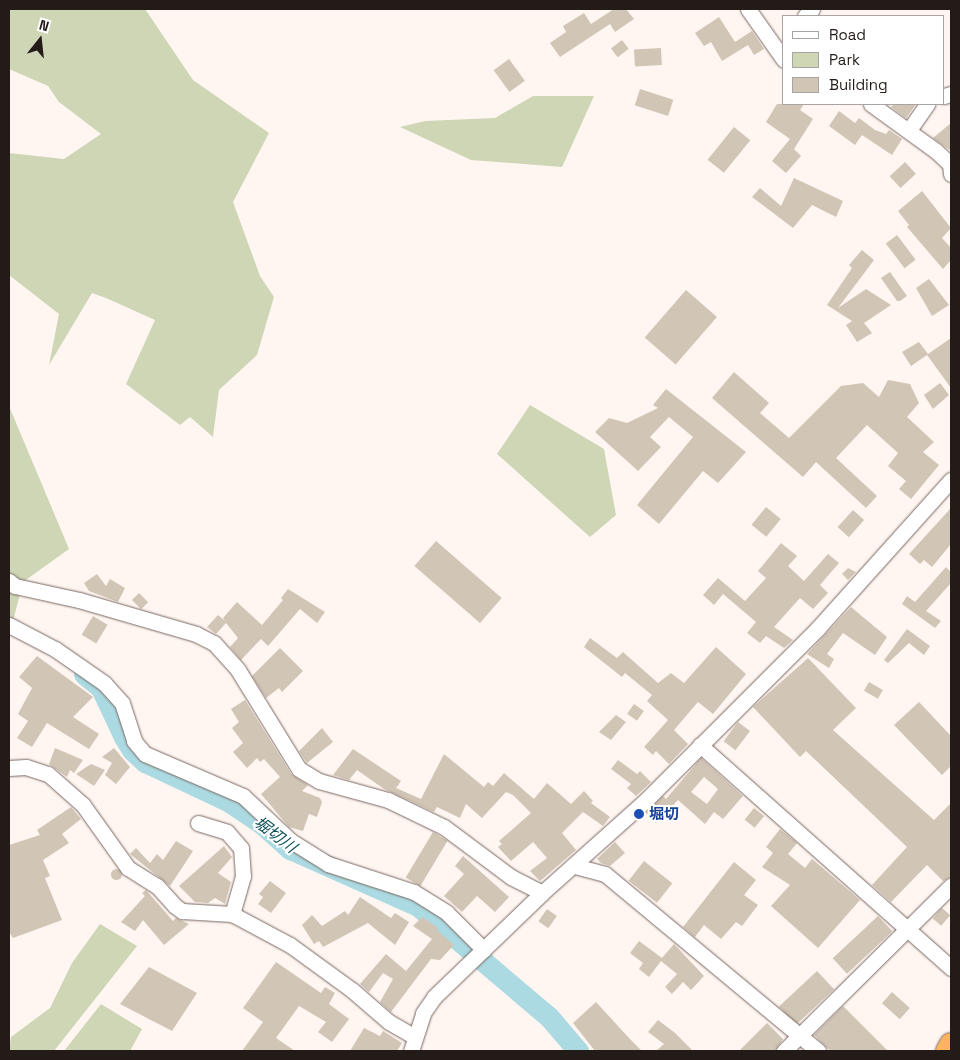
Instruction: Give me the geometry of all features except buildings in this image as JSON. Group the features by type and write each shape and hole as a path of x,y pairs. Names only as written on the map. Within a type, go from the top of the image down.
{"highway":[{"path":"947,1051 951,1044"}],"street":[{"path":"748,9 782,56"},
{"path":"871,105 908,130 950,164 951,174"},
{"path":"908,130 926,105"},
{"path":"9,768 26,767 48,774 83,804 128,868 156,886 182,911 232,914 290,945 352,990 413,1044 423,1014 434,997 542,893 575,866 818,628 951,480"},
{"path":"10,584 196,634 214,643 238,670 298,769 308,776 388,800 436,823 511,877 542,893"},
{"path":"9,625 55,648 104,683 122,703 134,741 144,754 243,796 291,841 328,864 414,892 447,913 484,950"},
{"path":"700,745 951,968"},
{"path":"198,823 227,832 241,848 243,876 232,914"},
{"path":"575,866 605,874 818,1051"},
{"path":"784,1051 873,965 907,927 951,886"}],"green space":[{"path":"9,9 145,9 193,80 269,133 233,202 260,276 274,297 257,355 219,390 213,437 190,417 180,425 126,384 155,320 106,298 92,293 49,365 59,314 9,275 9,153 64,159 101,134 59,102 48,86 9,69"},
{"path":"533,96 594,96 562,167 471,160 400,127 425,121 495,118"},
{"path":"530,405 604,449 616,515 590,537 497,454"},
{"path":"9,406 69,549 23,582 9,637"},
{"path":"100,924 137,946 54,1051 9,1051 11,1037 50,1008 72,963"},
{"path":"101,1004 142,1029 130,1051 64,1051"}],"waterway":[{"name":"堀切川","path":"84,674 101,688 124,737 132,750 145,762 228,801 262,824 290,849 418,906 549,1017 578,1051"}],"place":[{"name":"堀切","path":"639,814"}]}
